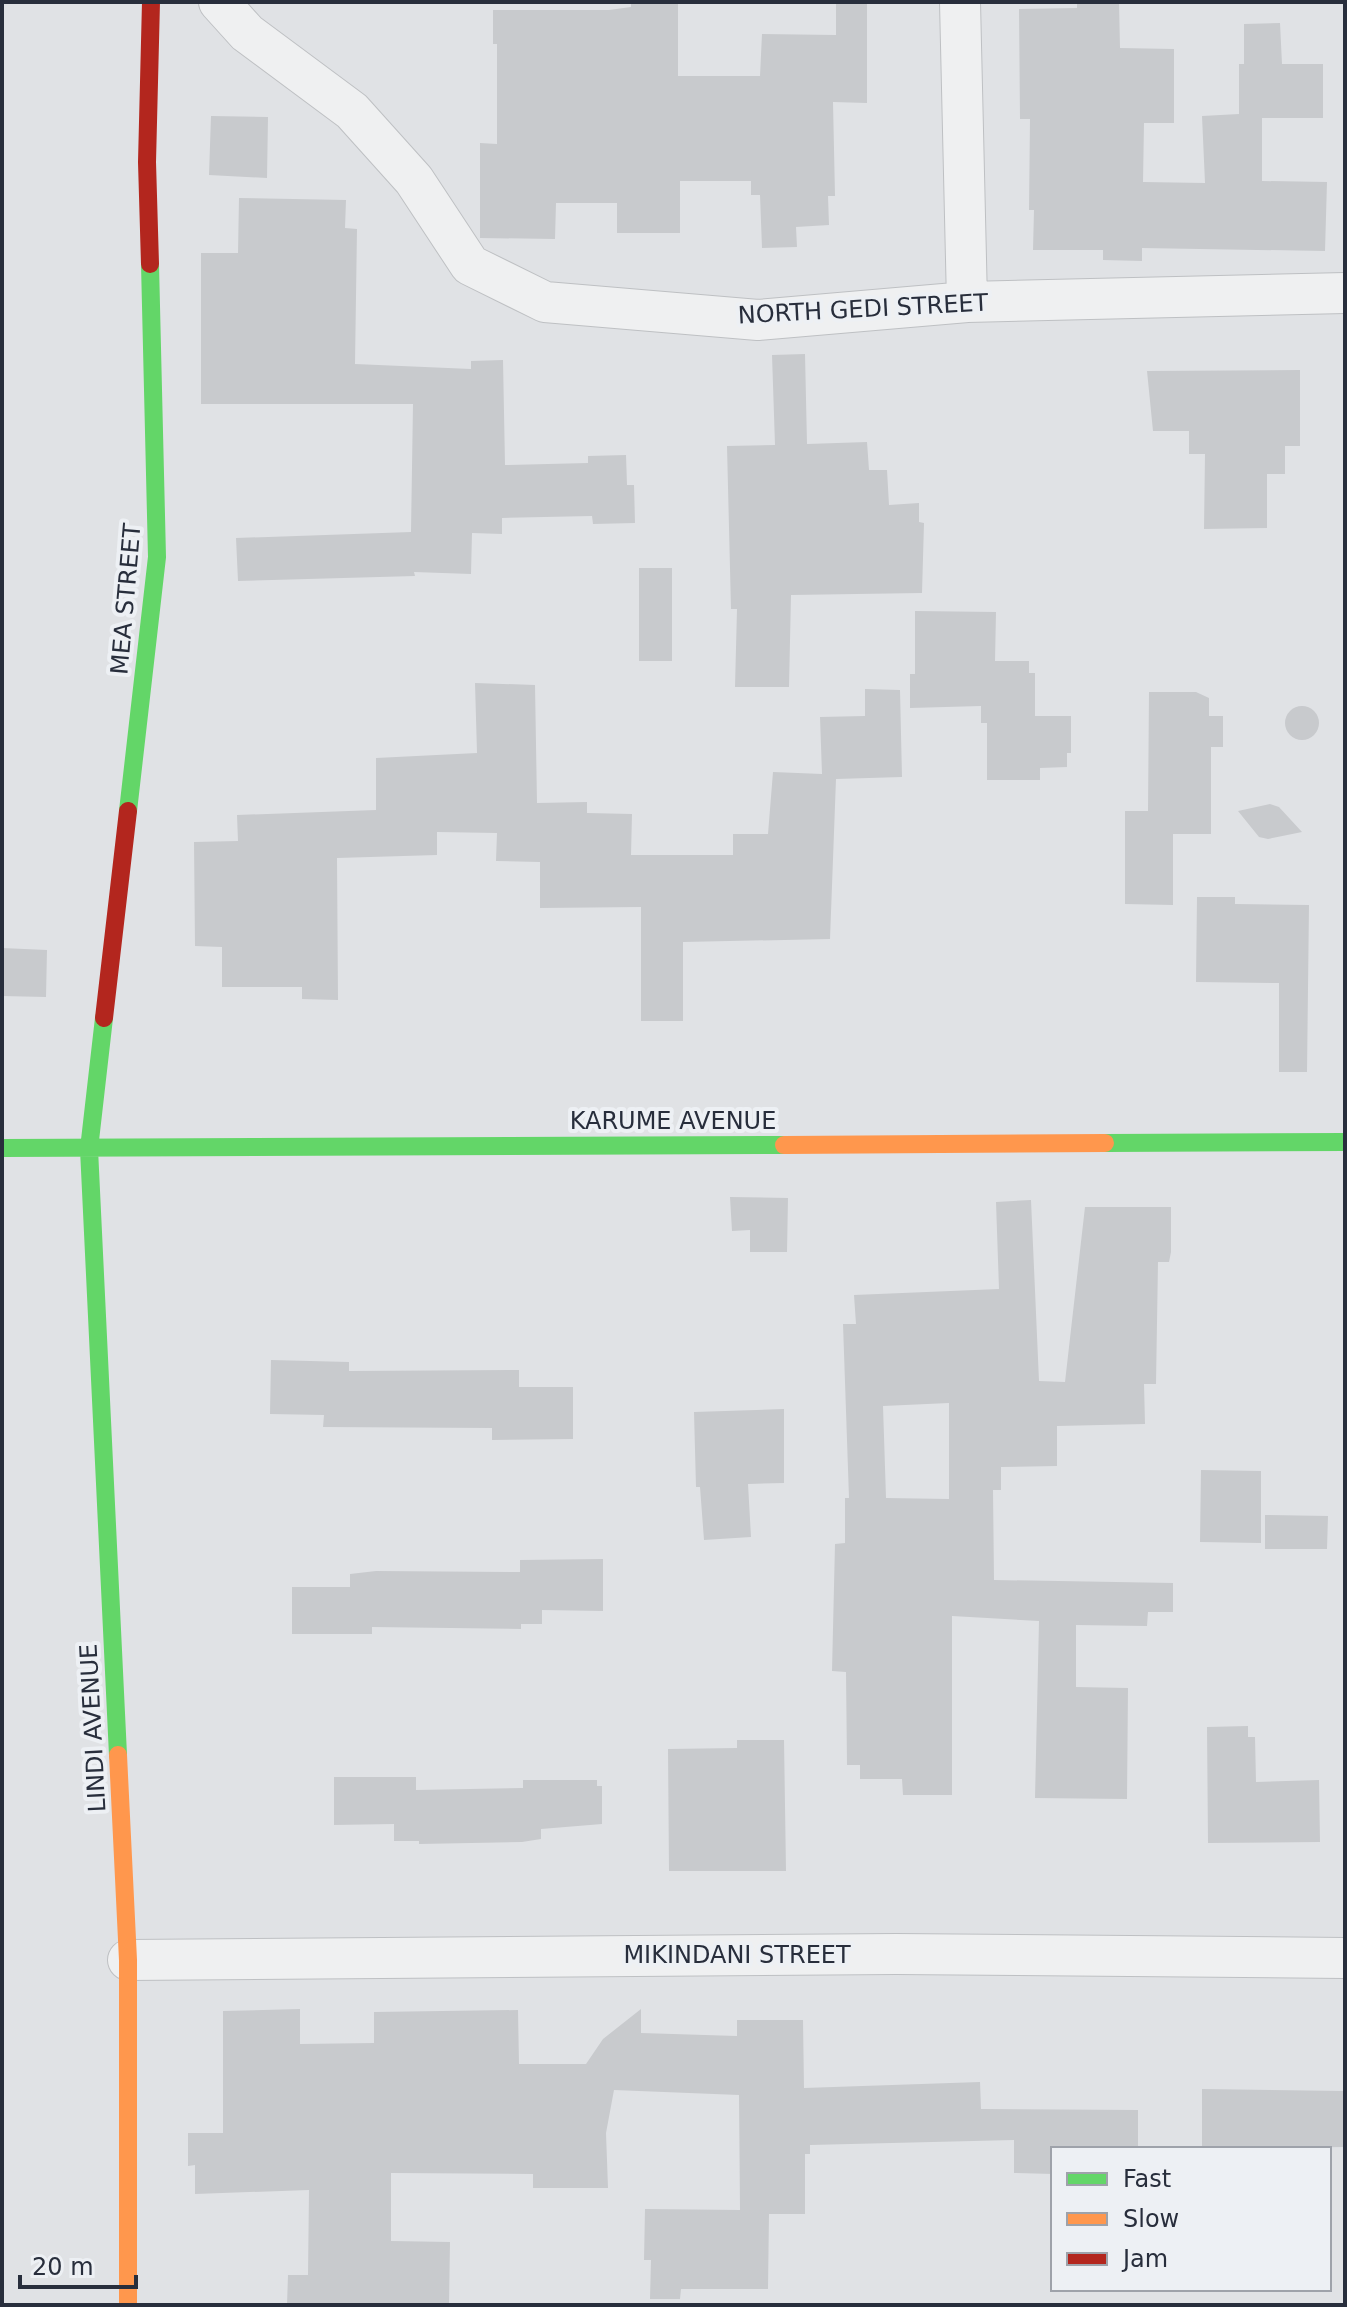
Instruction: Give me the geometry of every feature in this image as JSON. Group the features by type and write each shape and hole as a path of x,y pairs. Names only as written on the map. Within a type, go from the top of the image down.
{"street":[{"name":"MEA STREET","path":"89,1149 157,557 147,162 152,65 151,2"},
{"name":"NORTH GEDI STREET","path":"219,2 247,33 352,111 414,180 470,265 545,302 758,320 967,302 1345,293"},
{"path":"960,2 967,302"},
{"name":"KARUME AVENUE","path":"2,1148 1345,1142"},
{"name":"LINDI AVENUE","path":"89,1149 128,1960 128,2305"},
{"name":"MIKINDANI STREET","path":"128,1960 896,1954 1345,1958"}],"building":[{"path":"631,2 678,2 678,76 760,76 762,34 836,35 836,2 867,2 867,103 833,102 835,196 828,196 829,225 796,227 797,247 762,248 760,195 751,195 751,181 680,181 680,233 617,233 617,203 556,203 555,239 480,238 480,143 497,144 497,44 493,44 493,10 609,10 631,7"},
{"path":"1077,2 1119,2 1120,48 1174,49 1174,123 1144,123 1143,182 1205,183 1202,116 1239,114 1239,64 1244,64 1244,24 1280,23 1282,64 1323,64 1323,118 1262,118 1262,181 1327,182 1325,251 1142,248 1142,261 1103,260 1103,250 1033,250 1034,210 1029,210 1030,119 1020,119 1019,9 1077,8"},
{"path":"211,116 268,117 267,178 209,175"},
{"path":"239,198 346,200 345,228 357,229 355,364 471,369 471,361 503,360 505,465 588,463 588,456 626,455 627,485 634,485 635,523 593,524 592,516 502,518 502,534 472,533 471,574 414,572 415,576 238,581 236,538 411,532 413,404 201,404 201,253 238,253"},
{"path":"805,354 807,444 867,442 869,470 887,470 889,505 919,503 919,522 924,523 922,593 791,595 789,687 735,687 737,609 731,609 727,446 775,445 772,355"},
{"path":"1300,370 1300,446 1285,446 1285,474 1267,474 1267,528 1204,529 1205,454 1189,454 1189,431 1153,431 1147,371"},
{"path":"639,568 672,568 672,661 639,661"},
{"path":"915,611 996,612 995,661 1029,661 1029,673 1035,673 1035,716 1071,716 1071,753 1067,753 1067,767 1040,768 1040,780 987,780 987,723 981,723 981,706 910,708 910,674 915,674"},
{"path":"475,683 535,685 537,803 587,802 587,813 632,814 631,855 733,855 733,834 768,834 773,772 822,774 820,717 865,716 865,689 900,690 902,777 836,779 830,939 683,942 683,1021 641,1021 641,907 540,908 540,862 496,861 497,833 437,832 437,855 337,858 338,1000 302,999 302,987 222,987 222,947 195,946 194,842 238,841 237,815 376,810 376,758 477,753"},
{"path":"1149,692 1196,692 1209,698 1209,716 1223,716 1223,747 1211,747 1211,834 1173,834 1173,905 1125,904 1125,811 1148,811"},
{"path":"1302,706 1314,711 1319,723 1314,735 1302,740 1290,735 1285,723 1290,711"},
{"path":"1270,804 1279,807 1302,832 1268,839 1259,837 1238,811"},
{"path":"1197,897 1235,897 1235,904 1309,905 1307,1072 1279,1072 1279,983 1196,982"},
{"path":"2,948 47,950 46,997 2,996"},
{"path":"730,1197 788,1198 787,1252 750,1252 750,1230 732,1231"},
{"path":"1031,1200 1039,1381 1065,1382 1085,1207 1171,1207 1169,1262 1158,1262 1156,1384 1144,1384 1145,1424 1057,1426 1057,1466 1001,1467 1001,1490 993,1490 994,1580 1173,1583 1173,1612 1148,1612 1147,1626 1076,1625 1076,1687 1128,1688 1127,1799 1035,1798 1039,1621 952,1616 952,1795 903,1795 902,1779 860,1779 860,1765 847,1765 846,1672 832,1671 835,1544 845,1543 845,1498 849,1498 843,1324 856,1324 854,1295 999,1289 996,1202","holes":["949,1403 949,1499 886,1498 883,1406"]},
{"path":"271,1360 349,1362 349,1371 519,1370 519,1387 573,1387 573,1439 492,1440 492,1428 323,1427 324,1415 270,1414"},
{"path":"784,1409 784,1483 748,1484 751,1537 704,1540 700,1487 696,1487 694,1412"},
{"path":"1201,1470 1261,1471 1261,1543 1200,1542"},
{"path":"1265,1515 1328,1516 1327,1549 1265,1549"},
{"path":"603,1559 603,1611 542,1610 542,1624 521,1624 521,1629 372,1627 372,1634 292,1634 292,1587 350,1587 350,1574 376,1571 520,1572 520,1560"},
{"path":"1248,1726 1248,1737 1255,1737 1256,1782 1319,1780 1320,1842 1208,1843 1207,1727"},
{"path":"737,1740 784,1740 786,1871 669,1871 668,1749 737,1748"},
{"path":"334,1777 416,1777 416,1790 523,1788 523,1780 597,1780 597,1786 602,1786 602,1824 541,1829 541,1839 522,1842 419,1844 419,1841 394,1841 394,1824 334,1825"},
{"path":"300,2009 300,2044 374,2043 374,2012 518,2010 519,2064 586,2064 603,2039 641,2009 641,2033 737,2036 737,2020 803,2020 804,2088 980,2082 981,2109 1138,2110 1138,2147 1051,2147 1051,2174 1014,2173 1014,2140 810,2145 810,2154 805,2154 805,2214 769,2214 768,2289 681,2289 680,2299 650,2299 651,2260 644,2260 645,2209 740,2210 739,2095 614,2090 606,2133 608,2188 533,2188 533,2174 391,2173 391,2241 450,2242 449,2305 287,2305 288,2275 308,2275 309,2190 195,2194 195,2165 188,2166 188,2133 223,2133 223,2011"},
{"path":"1202,2089 1345,2091 1345,2147 1202,2147"}],"traffic: fast":[{"path":"128,811 157,557 150,264"},
{"path":"104,1018 89,1149 118,1755"},
{"path":"1105,1143 1345,1142"},
{"path":"2,1148 784,1145"}],"traffic: slow":[{"path":"784,1145 1105,1143"},
{"path":"118,1755 128,1960 128,2305"}],"traffic: jam":[{"path":"150,264 147,162 151,2"},
{"path":"104,1018 128,811"}]}
